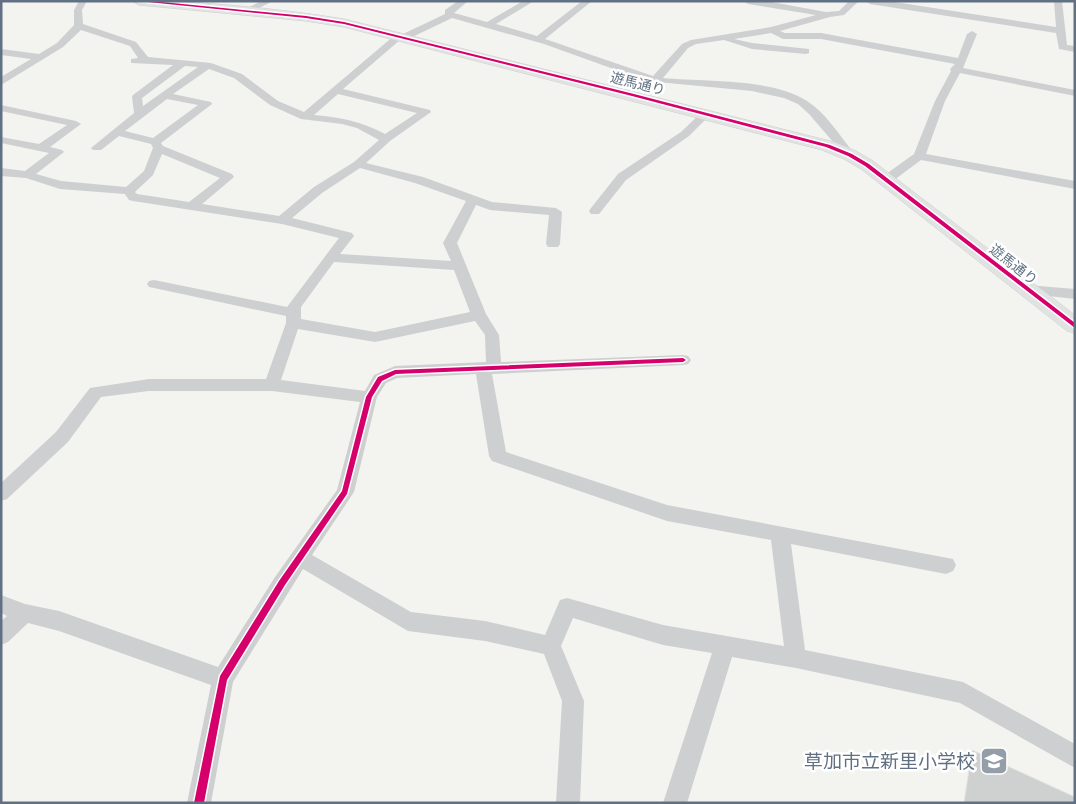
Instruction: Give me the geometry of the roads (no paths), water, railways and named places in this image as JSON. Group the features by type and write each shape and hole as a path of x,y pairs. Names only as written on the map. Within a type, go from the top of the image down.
{"street":[{"path":"1,82 60,45 79,26 78,10 84,1"},
{"name":"遊馬通り","path":"139,1 324,20 401,37 828,146 850,155 867,165 1075,326"},
{"path":"246,11 269,1"},
{"path":"451,15 448,12 464,1"},
{"path":"488,25 530,1"},
{"path":"538,40 588,1"},
{"path":"656,80 685,46 694,42 772,30 829,14 841,13 855,1"},
{"path":"870,1 1060,31"},
{"path":"1048,1 1059,2 1062,47 1075,49"},
{"path":"752,2 829,14"},
{"path":"305,117 401,37 451,15 538,40 579,53 600,63 656,80 768,91 788,95 804,103 850,155"},
{"path":"79,26 133,44 145,60"},
{"path":"772,30 783,36 821,36 958,65 1075,93"},
{"path":"886,180 919,156 940,101 972,34"},
{"path":"725,38 752,46 806,51"},
{"path":"1,52 41,57"},
{"path":"134,61 184,62 208,65 238,76 274,103 305,117 342,121 361,126 386,139"},
{"path":"140,114 137,97 184,62"},
{"path":"97,148 208,65"},
{"path":"282,220 318,190 358,164 386,139 426,112 337,91"},
{"path":"1,172 27,175 60,185 129,190 149,172 157,145 207,104 166,96"},
{"path":"1,108 76,124 41,148"},
{"path":"595,211 622,177 685,134 706,114"},
{"path":"117,132 157,145 228,177 192,206"},
{"path":"1,140 58,152 27,175"},
{"path":"919,156 1075,185"},
{"path":"358,164 419,180 490,206 556,212 553,244"},
{"path":"129,190 133,197 282,220 346,236 294,306 294,318 272,384"},
{"path":"472,201 450,243 479,315 492,335 489,367 498,456 667,513 946,565"},
{"path":"330,258 459,266"},
{"path":"154,284 375,337 479,315"},
{"path":"1027,290 1075,294"},
{"path":"199,803 223,679 282,583 345,492 369,397 380,379 395,372 683,360"},
{"path":"1,494 62,437 96,392 149,385 272,384 369,397"},
{"path":"780,534 796,658"},
{"path":"301,558 408,621 485,631 551,646"},
{"path":"1,604 25,613 60,621 223,679"},
{"path":"568,803 573,702 551,646 566,607 663,635 796,658 963,693 1075,757"},
{"path":"1,635 25,613"},
{"path":"675,803 725,645"}],"place":[{"name":"草加市立新里小学校","path":"994,761"}]}
